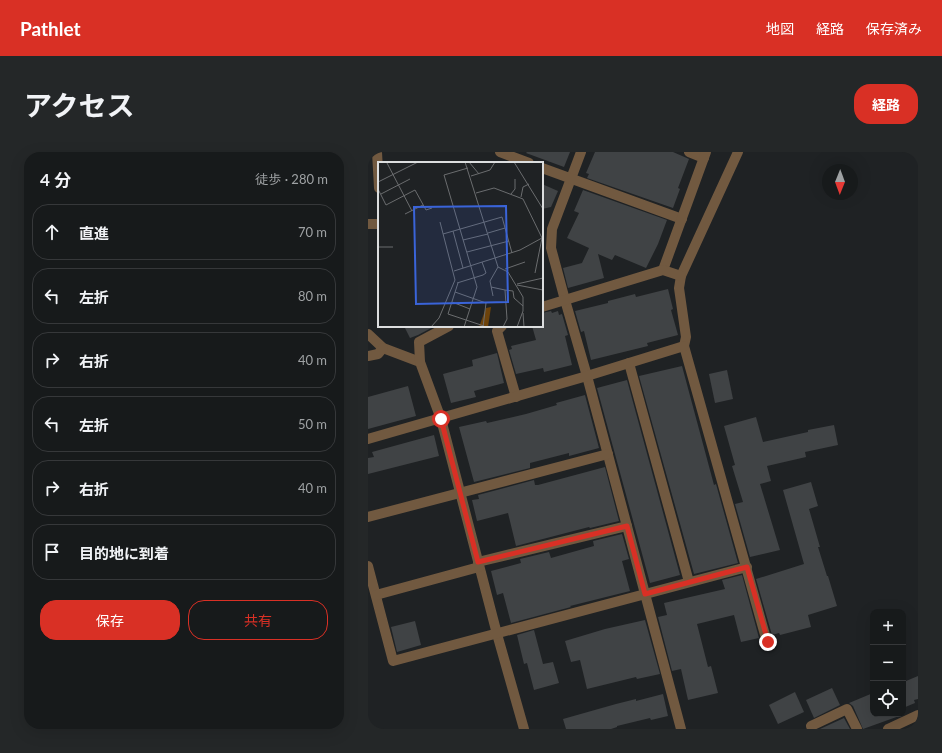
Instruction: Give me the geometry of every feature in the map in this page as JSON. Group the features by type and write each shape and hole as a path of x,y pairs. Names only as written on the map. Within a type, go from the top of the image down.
{"street":[{"path":"377,152 378,170"},
{"path":"500,152 526,162"},
{"path":"580,152 552,229 551,248 587,376 681,729"},
{"path":"663,270 705,155 689,152"},
{"path":"738,152 681,276 680,288 686,337 684,346 768,642"},
{"path":"543,168 682,219"},
{"path":"543,307 663,270 681,276"},
{"path":"447,327 419,342 420,362 441,419 496,634 524,729"},
{"path":"501,327 497,331 516,397"},
{"path":"368,334 383,348 420,362"},
{"path":"368,440 684,346"},
{"path":"368,356 378,354 383,348"},
{"path":"629,363 689,582"},
{"path":"368,517 608,454"},
{"path":"376,595 479,564 627,526"},
{"path":"368,566 393,661 747,567"},
{"path":"811,726 847,709 857,729"},
{"path":"888,729 918,715"}],"building":[{"path":"570,152 564,167 526,153"},
{"path":"595,152 673,152 689,159 678,188 680,189 673,208 587,178 589,174 586,173"},
{"path":"543,184 558,191 551,207 543,209"},
{"path":"583,190 667,220 658,244 646,268 615,255 612,260 598,254 604,278 568,288 563,268 582,263 589,248 567,238 579,213 574,211"},
{"path":"668,289 673,309 671,310 678,335 647,343 648,346 591,360 584,331 581,332 575,311 608,303 608,301 635,294 636,297"},
{"path":"551,311 552,313 558,311 559,315 562,314 568,335 565,336 572,365 544,372 543,368 516,374 509,350 512,349 511,346 536,340 532,327 543,327 543,313"},
{"path":"404,327 433,327 418,335 410,338"},
{"path":"497,353 504,383 474,391 476,397 451,403 443,374 473,366 472,360"},
{"path":"682,366 714,485 716,484 738,563 694,574 639,376"},
{"path":"727,370 733,399 715,403 709,374"},
{"path":"627,380 680,575 650,583 597,388"},
{"path":"408,386 416,416 368,429 368,397"},
{"path":"585,395 599,448 569,456 569,453 530,463 530,468 474,482 459,427 486,421 487,423 526,414 557,405 556,403"},
{"path":"756,417 763,442 834,425 838,445 805,452 806,457 767,466 771,481 760,484 780,550 750,557 735,504 743,502 732,466 735,465 724,426"},
{"path":"434,435 439,456 368,474 368,458 374,457 372,452"},
{"path":"605,467 619,521 589,527 516,546 508,513 477,521 472,500 479,499 478,495 534,480 535,485 538,485"},
{"path":"811,482 818,506 809,509 820,547 818,547 837,606 808,615 811,627 780,635 779,633 772,635 756,579 804,564 783,490"},
{"path":"622,534 629,559 622,561 630,591 511,623 503,593 497,595 491,571 521,563 520,559 549,552 551,558 594,546 593,541"},
{"path":"742,575 759,638 741,642 734,615 697,624 708,667 711,666 718,693 688,700 681,669 672,671 658,617 667,615 664,603 725,589 722,580"},
{"path":"645,620 660,674 637,679 636,677 587,689 580,660 571,662 565,641 605,629"},
{"path":"415,621 421,645 397,652 391,627"},
{"path":"534,630 543,664 553,662 559,683 534,690 527,663 524,664 517,635"},
{"path":"918,676 918,699 914,700 915,703 906,707 906,681"},
{"path":"832,688 840,705 814,718 806,700"},
{"path":"795,692 804,712 778,724 769,705"},
{"path":"663,694 668,716 651,720 650,718 617,726 611,729 566,729 563,719 636,699 636,701"},
{"path":"870,694 870,717 896,717 863,729 853,706 849,703"},
{"path":"844,718 850,729 820,729"}],"route":[{"path":"441,419 478,562 627,526 645,594 747,567 768,642"}]}
